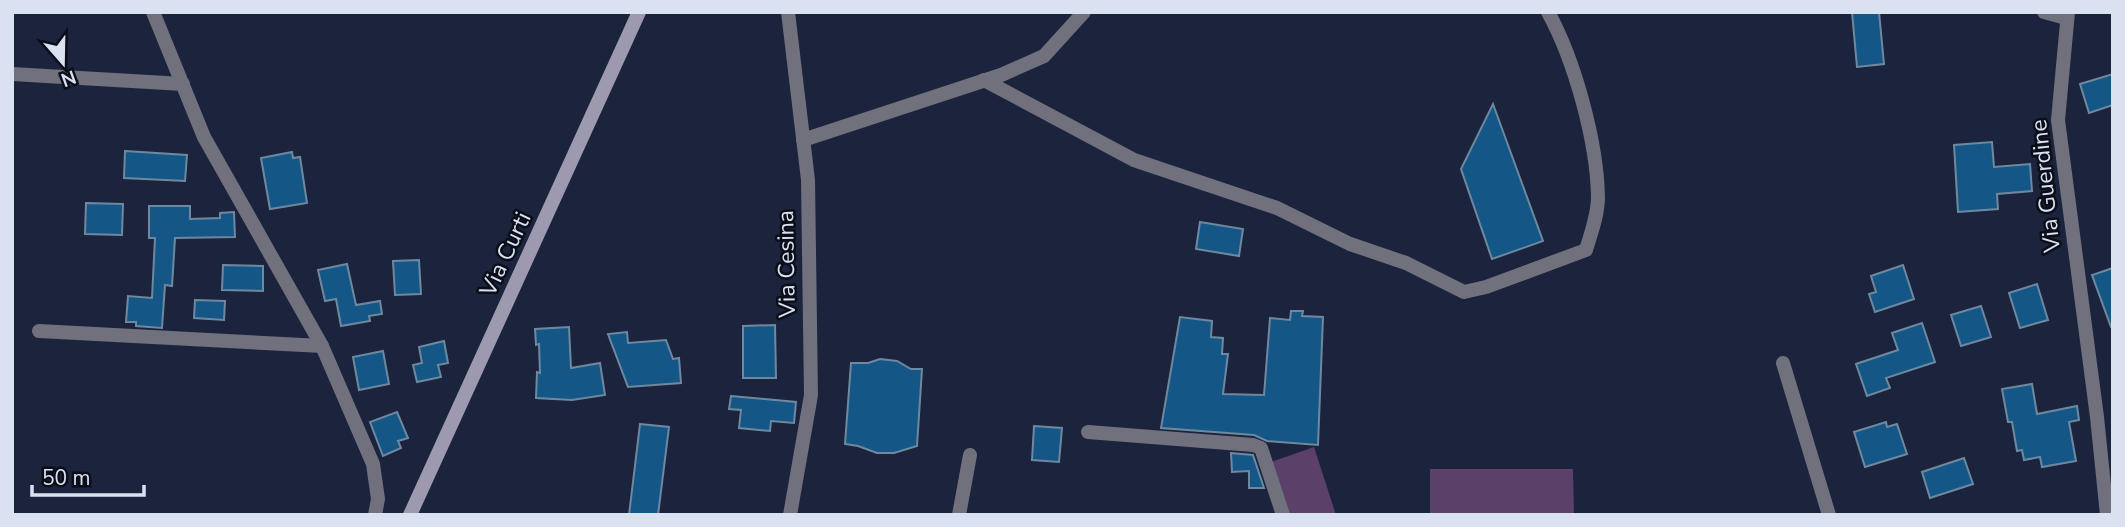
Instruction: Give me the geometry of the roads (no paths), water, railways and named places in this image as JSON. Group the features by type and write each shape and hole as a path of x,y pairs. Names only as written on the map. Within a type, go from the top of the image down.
{"main road":[{"name":"Via Curti","path":"410,515 639,12"}],"street":[{"path":"153,12 204,136 321,346 373,464 378,499 375,515"},
{"name":"Via Cesina","path":"788,12 808,180 811,395 790,515"},
{"path":"803,139 984,80 1044,56 1084,12"},
{"path":"984,80 1134,160 1277,208 1350,244 1406,263 1464,292 1486,287 1586,250 1598,199 1588,120 1558,30 1548,12"},
{"path":"2044,12 2067,15"},
{"name":"Via Guerdine","path":"2067,15 2058,120 2097,417 2107,515"},
{"path":"12,74 183,84"},
{"path":"39,331 321,346"},
{"path":"1783,363 1829,515"},
{"path":"1088,432 1253,445 1261,448 1283,515"},
{"path":"959,515 970,455"}]}
